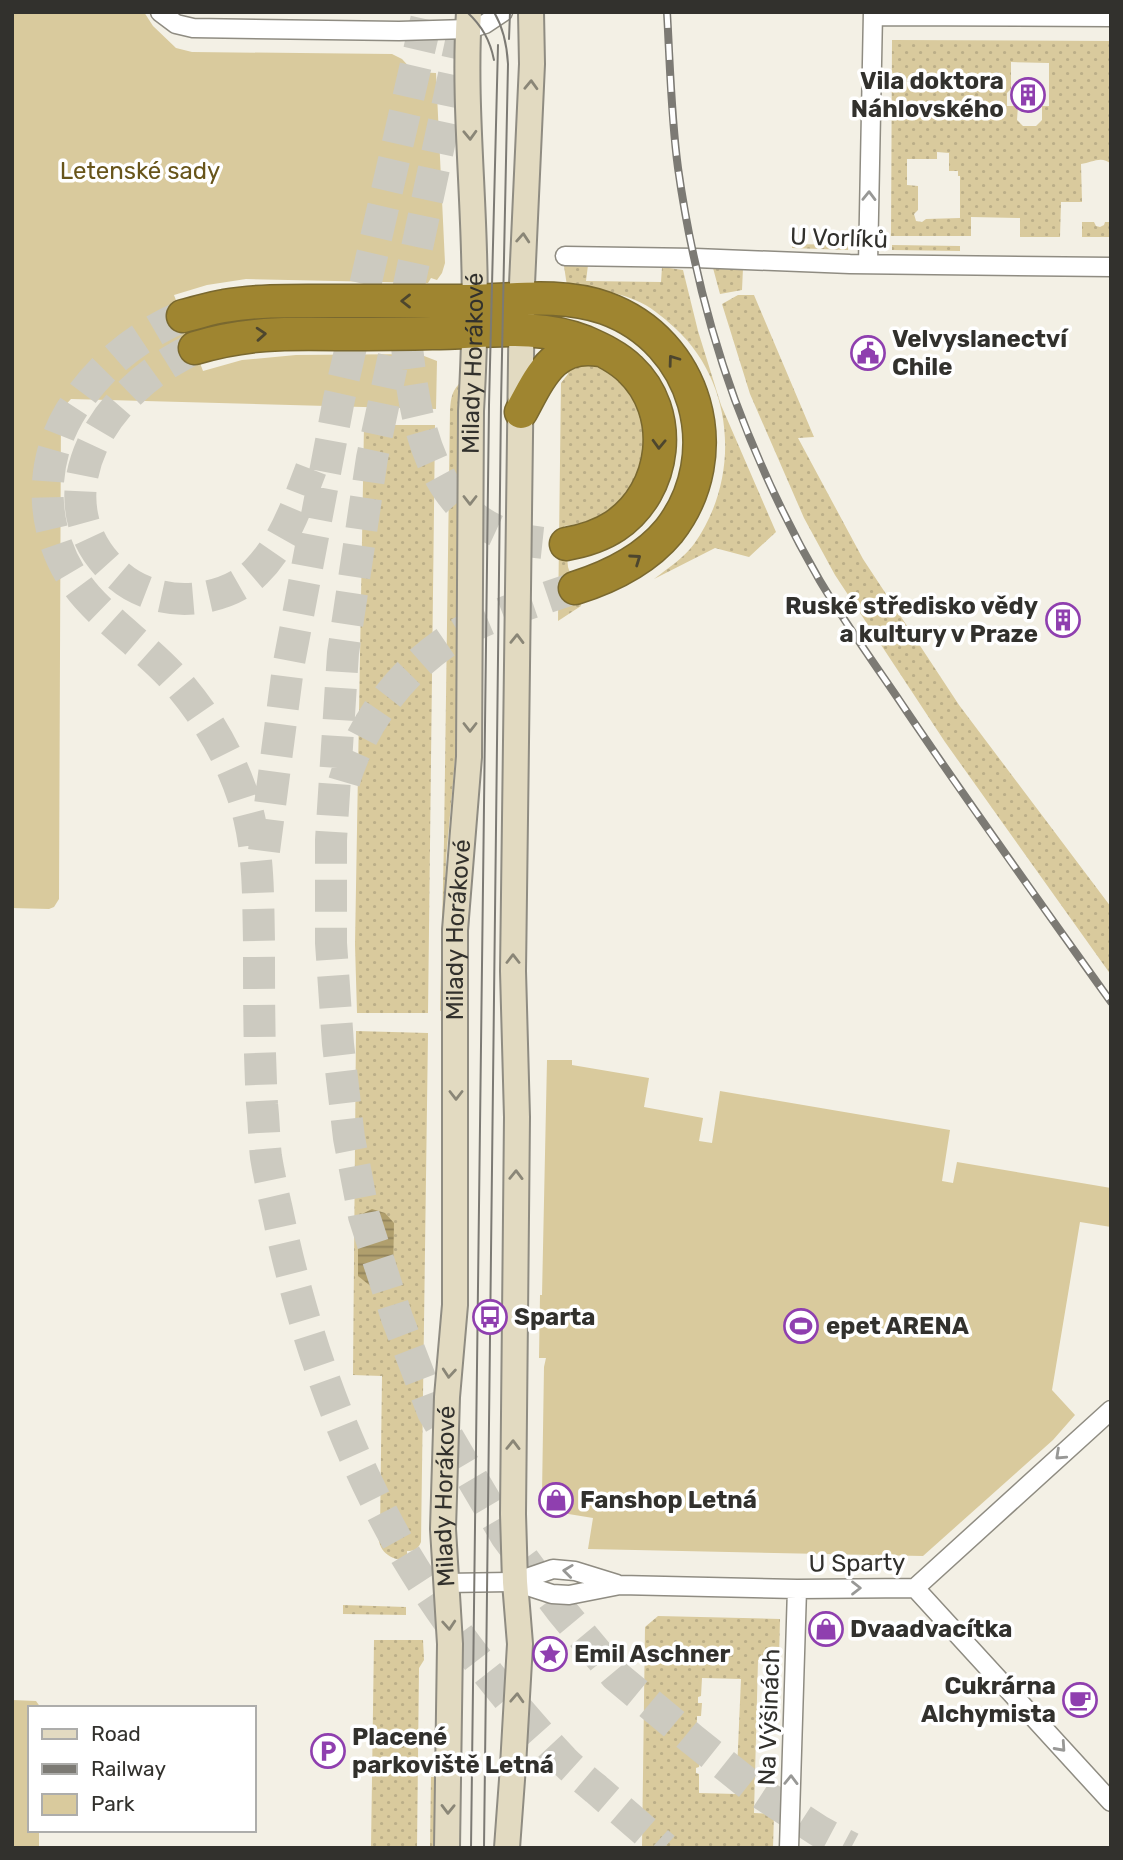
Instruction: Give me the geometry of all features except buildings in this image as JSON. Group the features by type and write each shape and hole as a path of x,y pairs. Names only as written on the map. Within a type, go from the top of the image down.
{"highway":[{"path":"183,316 224,306 282,301 474,301 522,298 579,302 607,309 634,322 660,343 676,363 688,386 700,436 694,485 668,531 656,545 626,566 575,588"},
{"path":"195,348 234,338 272,333 522,330 573,338 602,350 632,370 650,395 656,409 660,436 658,464 647,492 628,516 600,535 566,544"},
{"path":"521,412 540,377 555,360 566,353 581,349 602,350"}],"main road":[{"name":"Milady Horákové","path":"507,1848 520,1644 513,1514 517,1117 513,957 522,250 532,64 531,12"},
{"name":"Milady Horákové","path":"447,1848 450,1644 443,1512 447,1397 455,1305 456,930 470,757 474,253 467,67 469,21"}],"street":[{"path":"160,12 176,24 192,28 399,31 469,21 485,24 503,12"},
{"path":"868,264 873,14 1111,17"},
{"name":"U Vorlíků","path":"565,256 1111,267"},
{"name":"U Sparty","path":"515,1582 552,1594 569,1595 620,1585 797,1589 915,1588 1111,1410"},
{"name":"U Sparty","path":"446,1583 515,1582 553,1569 575,1571 620,1585"},
{"path":"915,1588 1111,1802"},
{"name":"Na Výšinách","path":"789,1848 797,1589"}],"green space":[{"name":"Letenské sady","path":"12,12 144,12 153,26 176,48 192,52 392,54 402,59 414,72 436,73 445,263 437,280 431,278 428,283 246,279 207,285 174,295 203,371 242,360 296,355 419,354 437,361 436,409 71,399 61,410 59,899 54,907 49,909 12,908"},
{"path":"892,40 1111,41 1111,164 1100,160 1081,164 1082,202 1061,202 1060,237 1020,237 1020,218 971,217 971,236 891,236","holes":["1011,62 1049,63 1049,106 1042,106 1042,120 1036,126 1023,126 1017,120 1018,106 1007,106 1007,93 1011,89","937,152 949,153 949,171 958,171 960,176 960,218 916,221 914,214 918,210 918,186 907,185 907,159 937,159"]},
{"path":"1082,222 1094,222 1100,227 1105,222 1111,222 1111,237 1082,237"},
{"path":"792,244 848,245 848,250 792,248"},
{"path":"892,245 960,246 960,251 892,250"},
{"path":"588,265 586,281 661,282 662,267 683,270 721,405 776,532 749,557 715,548 654,579 690,549 709,518 719,490 724,461 725,432 720,403 710,376 695,350 656,312 641,302 618,294 567,286 564,266"},
{"path":"713,268 743,268 742,290 720,294"},
{"path":"738,295 754,295 814,437 798,438 863,559 959,705 1111,907 1111,975 945,742 835,575 804,518 750,394 722,304"},
{"path":"591,365 607,370 627,389 642,420 644,453 633,484 610,510 582,523 564,526 568,567 581,606 558,621 561,383 569,368"},
{"path":"462,381 457,737 446,860 440,1011 450,410 453,394"},
{"path":"364,425 435,425 428,1013 357,1013 355,945"},
{"path":"356,1031 428,1033 421,1542 416,1549 407,1551 407,1561 395,1558 382,1549 378,1532 382,1376 353,1375"},
{"name":"epet ARENA","path":"547,1060 572,1060 572,1065 649,1078 644,1107 703,1118 699,1141 712,1143 720,1091 950,1130 942,1181 953,1183 957,1162 1111,1188 1111,1227 1080,1222 1052,1390 1075,1415 1053,1440 923,1556 588,1549 593,1518 544,1510 542,1494 546,1358 539,1358"},
{"path":"343,1605 406,1607 406,1615 343,1614"},
{"path":"658,1616 780,1619 779,1660 758,1660 754,1813 774,1814 773,1848 642,1848 645,1627","holes":["702,1678 741,1679 736,1794 699,1793 699,1774 696,1773 696,1768 699,1767 700,1755 696,1754 697,1716 701,1716 702,1703 698,1703 698,1697 701,1696"]},
{"path":"374,1640 423,1640 424,1660 419,1668 417,1848 371,1848"},
{"path":"12,1700 36,1701 40,1706 28,1706 28,1832 39,1832 39,1848 12,1848"},
{"path":"431,1777 436,1777 436,1848 430,1848"}],"shaded area":[{"path":"372,1209 385,1213 394,1223 393,1275 392,1282 385,1288 373,1288 358,1276 358,1221 362,1214"}],"tunnel":[{"path":"264,851 288,668 339,399 428,12"},
{"path":"464,28 372,458 343,653 331,840 331,943 338,1044 349,1138 364,1216 397,1318 433,1412 506,1536 561,1610 616,1676 692,1739 756,1790 819,1831 851,1848"},
{"path":"183,316 165,324 118,356 91,383 69,414 58,436 48,484 48,508 60,555 87,597 145,650 190,698 212,729 244,799 255,848 257,880 260,1064 266,1157 298,1297 325,1383 359,1466 417,1575 496,1684 563,1760 664,1848"},
{"path":"406,337 410,376 427,448 442,480 462,506 488,527 523,540 566,544"},
{"path":"195,348 162,367 133,390 114,410 88,457 81,482 81,506 86,531 99,554 119,576 146,592 178,599 207,597 237,586 256,572 274,549 289,524 311,469"},
{"path":"344,782 353,757 379,710 395,688 434,651 479,623 575,588"}],"tram line":[{"path":"467,12 485,34 494,60"},
{"path":"484,1848 501,404 508,64 504,37 494,12"},
{"path":"509,39 510,12"},
{"path":"471,1848 489,405 498,45"}],"railway":[{"path":"667,12 676,148 682,197 694,256 725,372 763,469 796,537 838,611 949,774 1111,1002"}],"place":[{"name":"Vila doktora Náhlovského","path":"1028,95"},
{"name":"Velvyslanectví Chile","path":"868,353"},
{"name":"Ruské středisko vědy a kultury v Praze","path":"1063,620"},
{"name":"Sparta","path":"490,1317"},
{"name":"epet ARENA","path":"801,1326"},
{"name":"Fanshop Letná","path":"556,1500"},
{"name":"Dvaadvacítka","path":"826,1629"},
{"name":"Emil Aschner","path":"550,1654"},
{"name":"Cukrárna Alchymista","path":"1080,1700"},
{"name":"Placené parkoviště Letná","path":"328,1751"}]}
